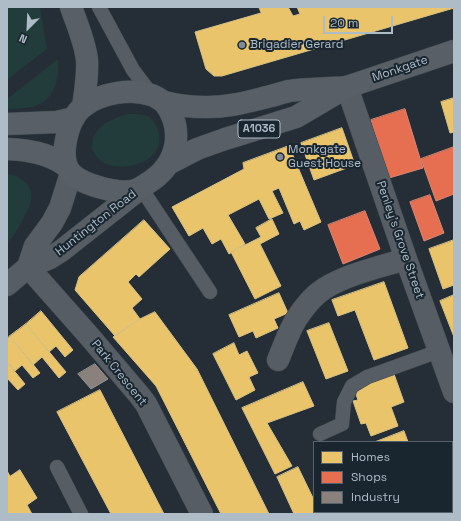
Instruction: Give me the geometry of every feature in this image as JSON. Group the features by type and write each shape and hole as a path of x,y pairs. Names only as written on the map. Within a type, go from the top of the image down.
{"main road":[{"path":"69,169 64,148 67,135 78,112 87,77 87,61 84,46 71,7"},
{"name":"Monkgate","path":"347,87 454,51"},
{"name":"A1036","path":"7,124 57,122 78,112 94,100 105,96 126,92 141,93 203,107 218,107 234,105 289,91 347,87"},
{"name":"A1036","path":"168,164 197,149 224,138 296,117 347,87"},
{"name":"A1036","path":"7,149 27,150 47,155 86,182 98,186 125,191 141,188 159,175 168,164 176,141 174,119 169,109 158,98"}],"street":[{"name":"Penley's Grove Street","path":"347,87 406,259 454,392"},
{"name":"Huntington Road","path":"28,267 35,246 52,223 60,208 69,169"},
{"name":"Huntington Road","path":"7,286 28,267 50,258 61,251 141,188"},
{"path":"278,360 296,319 317,294 330,285 342,280 406,259"},
{"name":"Park Crescent","path":"28,267 90,337 146,404 202,514"}],"lane":[{"path":"99,7 133,70 158,98"},
{"path":"141,188 210,292"},
{"path":"320,434 342,424 344,402 352,386 367,377 439,351"},
{"path":"57,466 82,514"}],"green space":[{"path":"7,7 40,7 47,49 7,80"},
{"path":"58,59 57,80 52,93 47,99 32,107 7,109 7,99"},
{"path":"128,114 145,115 153,121 159,135 156,151 148,159 135,165 120,167 107,164 98,158 92,149 95,135 98,130 108,121"},
{"path":"7,174 16,176 24,181 31,191 31,201 27,212 7,243"}],"building: Homes":[{"path":"259,7 288,7 293,16 300,14 297,7 454,8 222,76 214,76 206,69 195,32 261,13"},
{"path":"454,98 454,132 450,133 441,102"},
{"path":"342,128 355,165 314,180 301,143"},
{"path":"289,146 321,222 304,230 300,221 294,224 279,188 272,191 283,213 269,219 259,199 228,215 245,244 229,254 221,239 212,244 203,228 189,236 172,207 244,169 243,163"},
{"path":"272,219 279,234 260,244 281,286 255,299 231,252 261,237 256,228"},
{"path":"144,220 170,249 139,277 136,274 128,282 142,299 132,308 140,319 115,336 75,290 79,277"},
{"path":"454,240 454,285 443,289 429,249"},
{"path":"384,282 408,348 374,360 355,310 338,316 332,300"},
{"path":"279,293 288,313 274,319 278,328 256,338 253,331 239,337 229,315"},
{"path":"454,295 454,337 440,301"},
{"path":"41,311 73,350 65,357 56,346 49,352 26,324"},
{"path":"155,312 197,369 269,514 221,514 156,386 113,337 140,319"},
{"path":"329,323 348,371 326,379 307,331"},
{"path":"26,324 66,372 59,378 42,357 33,365 10,336"},
{"path":"10,336 40,373 33,378 22,365 15,371 7,362 7,339"},
{"path":"234,343 239,355 247,351 258,373 249,377 255,390 236,400 213,354"},
{"path":"7,362 25,384 18,390 7,378"},
{"path":"394,374 404,402 391,407 398,426 371,436 366,423 361,424 353,401 358,400 354,389"},
{"path":"303,382 314,406 267,423 292,466 275,474 242,408"},
{"path":"100,390 164,514 111,514 57,412"},
{"path":"404,431 408,441 378,441"},
{"path":"298,467 313,498 313,513 336,514 294,514 277,477"},
{"path":"20,470 37,498 27,505 32,514 7,514 7,471 10,476"},
{"path":"402,513 436,513 402,514"}],"building: Shops":[{"path":"405,109 423,168 389,178 371,120"},
{"path":"454,147 454,194 436,201 421,159"},
{"path":"430,195 444,233 424,241 410,202"},
{"path":"365,211 380,249 343,264 328,225"}],"building: Industry":[{"path":"95,364 108,379 91,389 78,374"},
{"path":"390,513 390,514 369,514"}],"place":[{"name":"Brigadier Gerard","path":"242,45"},
{"name":"Monkgate Guest House","path":"280,157"}]}
